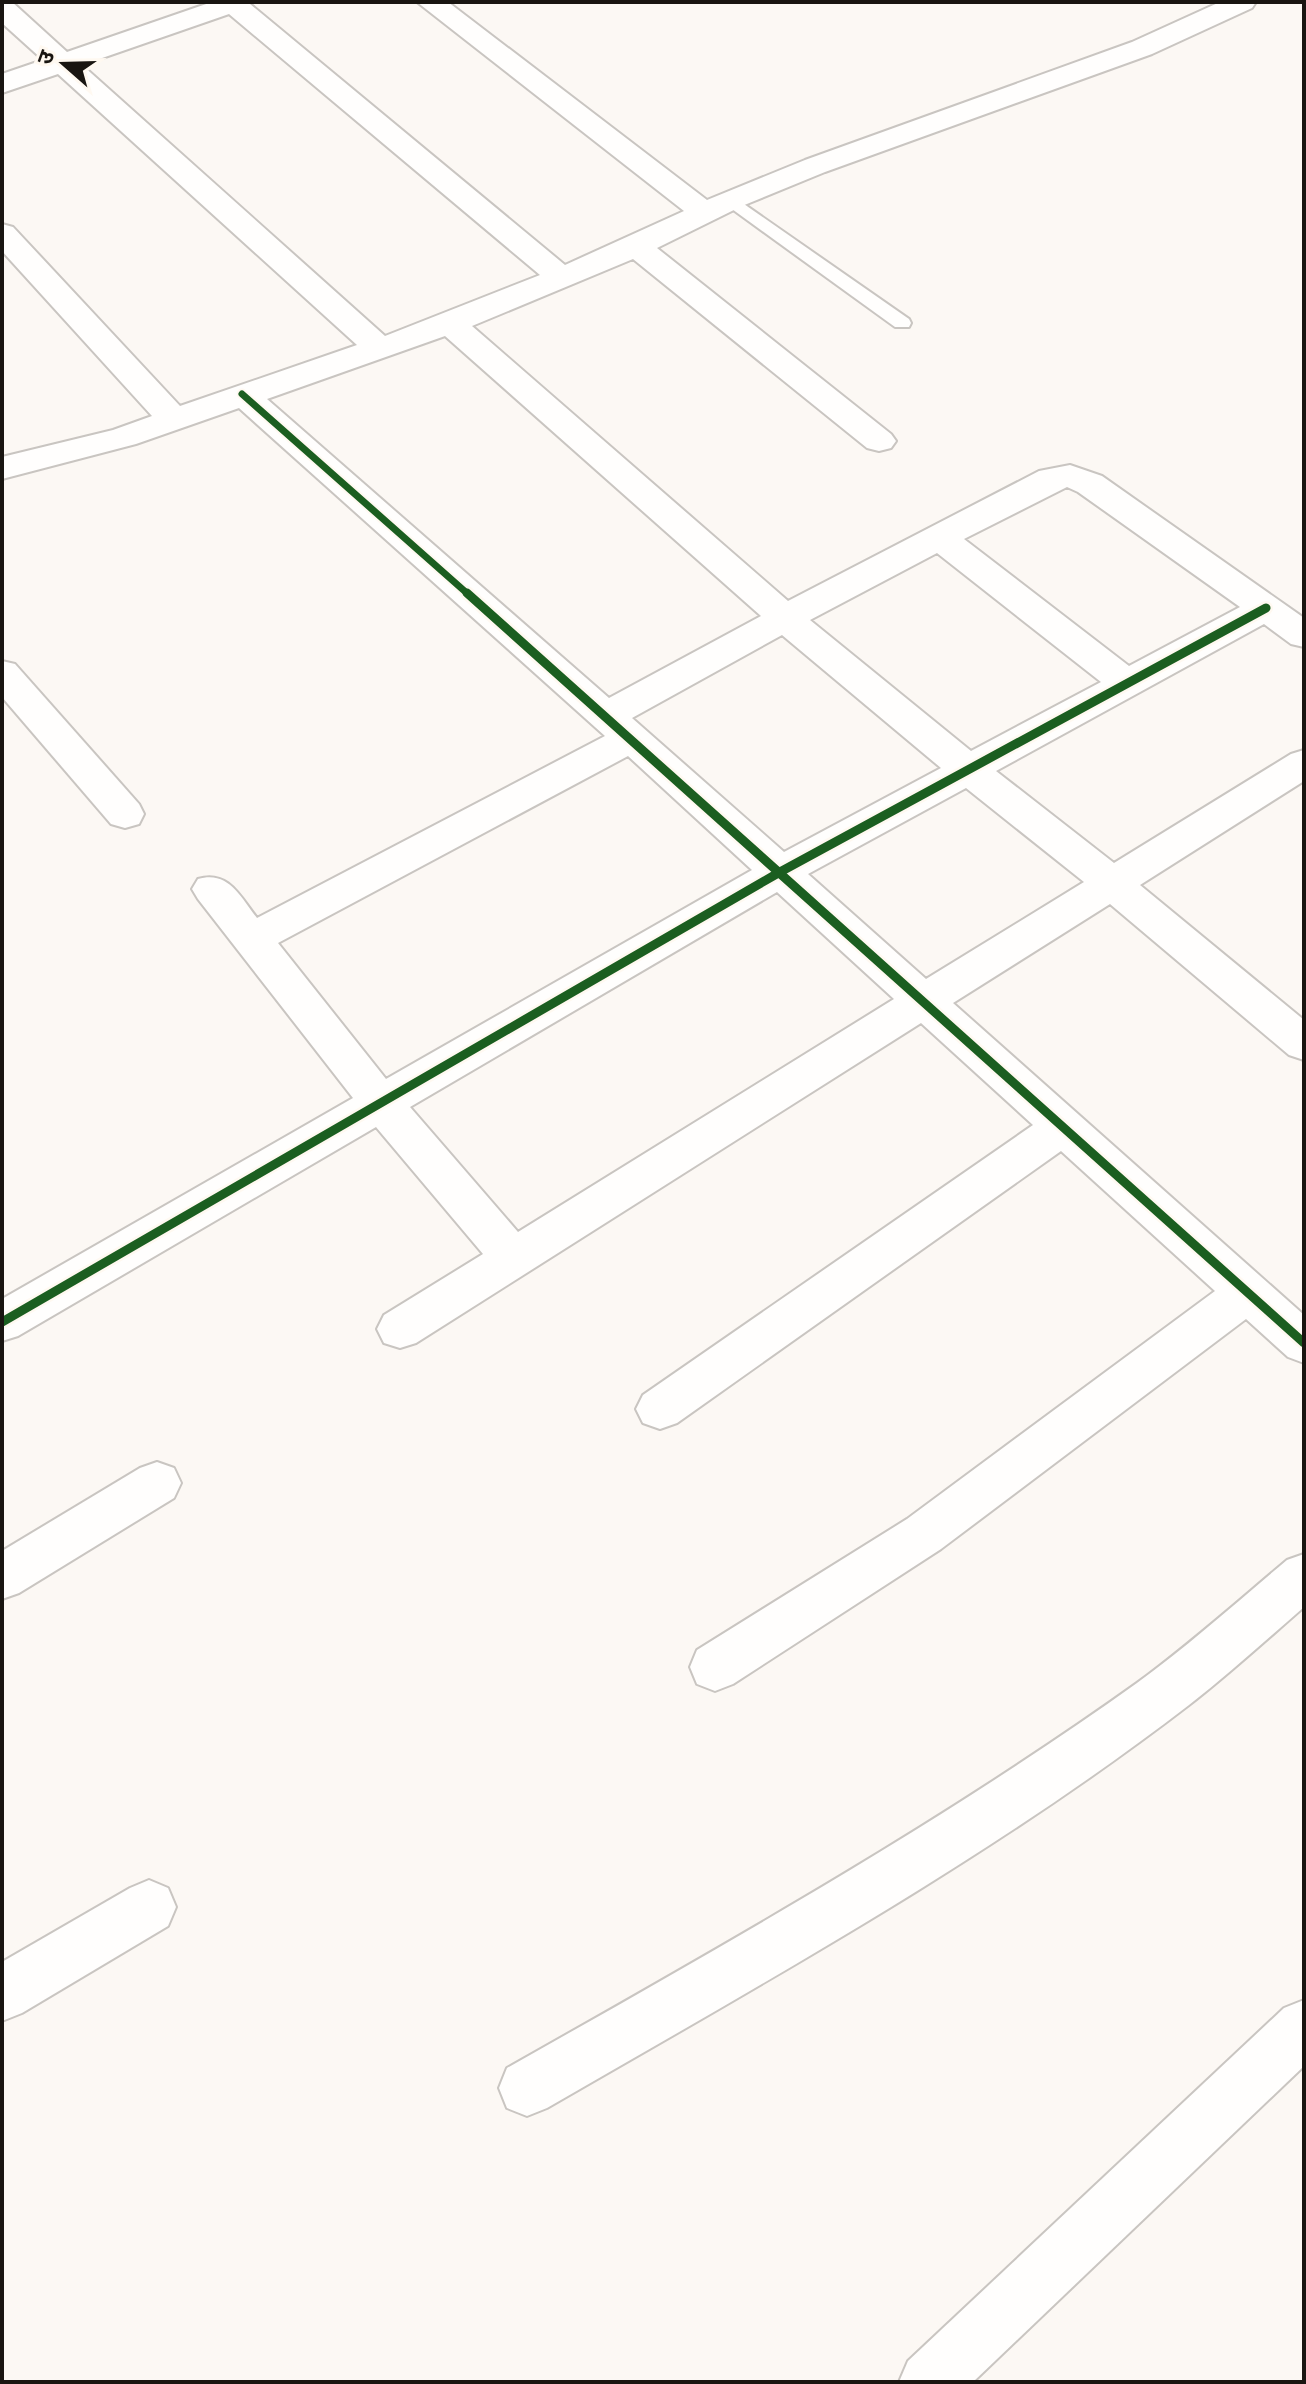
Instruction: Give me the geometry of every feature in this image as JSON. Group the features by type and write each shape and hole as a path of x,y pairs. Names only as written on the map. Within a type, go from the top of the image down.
{"street":[{"path":"431,2 718,206"},
{"path":"2,468 124,437 450,324 815,166 1142,48 1242,2"},
{"path":"2,84 236,3 561,277"},
{"path":"2,8 379,348"},
{"path":"2,233 173,419"},
{"path":"636,246 879,441"},
{"path":"450,324 785,618 1301,1036"},
{"path":"242,394 619,727 1304,1343"},
{"path":"252,939 619,727 785,618 1051,479 1070,476 1090,484 1304,635"},
{"path":"940,538 1128,684"},
{"path":"2,1322 780,872 1266,608"},
{"path":"2,673 125,814"},
{"path":"400,1329 1304,763"},
{"path":"212,889 381,1103 513,1258"},
{"path":"660,1409 1063,1127"},
{"path":"715,1667 924,1534 1247,1292"},
{"path":"2,1577 157,1483"},
{"path":"527,2088 777,1945 983,1817 1157,1698 1304,1576"},
{"path":"2,1993 149,1907"},
{"path":"929,2382 1304,2028"}],"lane":[{"path":"718,206 902,323"}],"cycle path":[{"path":"242,394 631,738 1304,1343"},
{"path":"2,1322 780,872 1266,608"}]}
